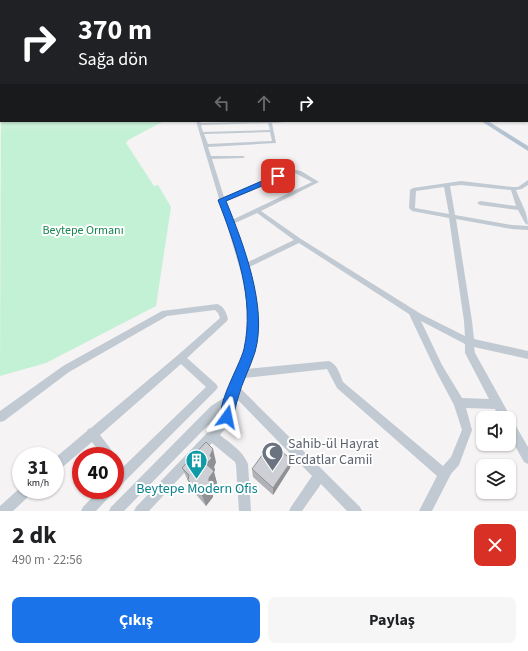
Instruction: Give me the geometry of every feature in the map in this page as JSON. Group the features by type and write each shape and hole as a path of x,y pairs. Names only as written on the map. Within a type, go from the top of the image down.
{"main road":[{"path":"486,122 520,144 528,146"},
{"path":"492,122 528,146"}],"street":[{"path":"140,511 212,436 227,417 233,394 249,351 253,329 253,307 244,267 231,223 222,200 198,123 238,122"},
{"path":"205,146 274,142 270,122"},
{"path":"202,133 272,131"},
{"path":"209,158 243,157"},
{"path":"222,200 292,170 299,172 316,182 231,223"},
{"path":"528,182 520,188 513,189 461,183 413,190 412,208 421,212 528,228"},
{"path":"446,185 448,188 453,217 468,321 470,353 501,411"},
{"path":"513,189 520,208 528,223"},
{"path":"480,203 520,208"},
{"path":"258,211 298,240 413,313 469,342 528,355"},
{"path":"244,267 298,240"},
{"path":"0,417 66,369 165,313 217,307 222,312 224,319 181,358 64,458"},
{"path":"413,313 439,368 459,404 466,430 455,461 445,475 425,511"},
{"path":"124,474 213,387 181,358"},
{"path":"240,374 328,365 332,368 340,385 445,475"},
{"path":"233,394 320,475 356,511"},
{"path":"115,511 214,410 233,394"},
{"path":"459,404 497,404"},
{"path":"92,433 102,447"},
{"path":"212,436 239,458 242,464 245,511"},
{"path":"516,437 528,458"},
{"path":"295,511 320,475"},
{"path":"4,511 17,499"},
{"path":"87,511 99,499"}],"green space":[{"name":"Beytepe Ormanı","path":"1,122 162,122 128,140 126,143 154,186 158,185 171,207 156,306 46,363 0,376"}],"building":[{"path":"206,442 213,449 210,456 212,458 206,464 214,471 209,478 209,486 202,495 188,480 189,475 182,468"},
{"name":"Sahib-ül Hayrat Ecdatlar Camii","path":"271,443 292,460 273,488 252,469"}],"place":[{"name":"Sahib-ül Hayrat Ecdatlar Camii","path":"272,472"},
{"name":"Beytepe Modern Ofis","path":"197,480"}],"route":[{"path":"227,417 231,399 249,351 253,329 253,307 231,223 222,200 278,176"}]}
